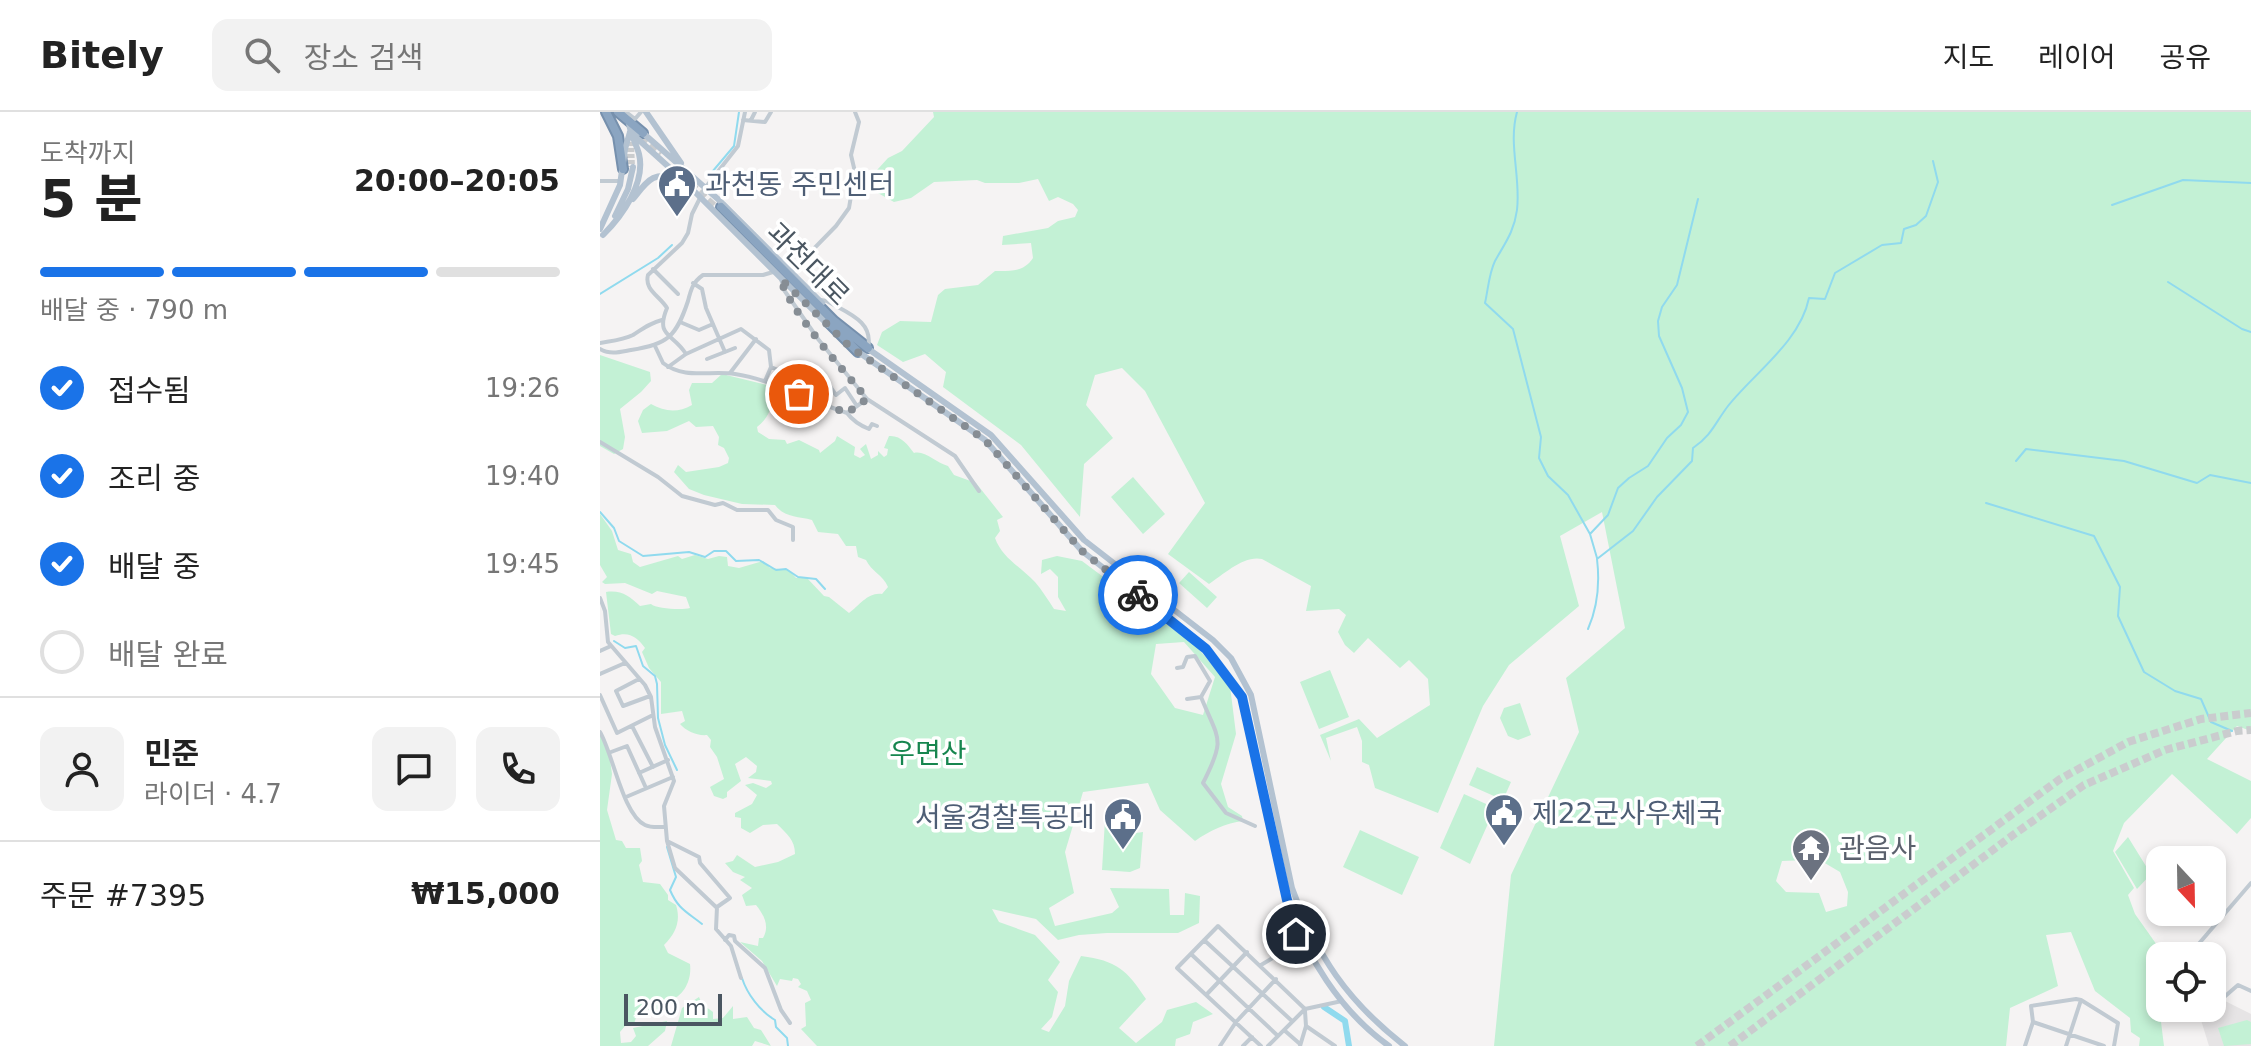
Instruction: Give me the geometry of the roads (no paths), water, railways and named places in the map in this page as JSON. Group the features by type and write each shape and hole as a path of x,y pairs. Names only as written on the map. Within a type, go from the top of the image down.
{"highway":[{"path":"607,112 632,124"},
{"path":"607,112 630,167"},
{"path":"618,112 643,133"},
{"name":"과천대로","path":"858,352 719,208 834,321 868,348"}],"main road":[{"path":"644,112 685,170"},
{"path":"601,229 621,181 639,153 632,124"},
{"path":"601,229 623,202 630,167 632,124"},
{"path":"632,124 778,276 858,352 985,440 1082,551 1206,649 1242,697 1287,900 1299,931 1323,975 1342,1001 1389,1046"},
{"path":"643,133 792,271 868,348 991,435 1084,540 1213,640 1231,658 1251,695 1292,888 1316,948 1351,996 1379,1026 1405,1046"},
{"path":"623,211 633,193 630,167"},
{"path":"601,229 623,211 652,178 661,175 681,178"},
{"path":"1270,829 1279,827"},
{"path":"1342,1001 1351,996"}],"street":[{"path":"625,112 632,124"},
{"path":"625,112 634,118 632,124"},
{"path":"632,124 644,112"},
{"path":"686,354 669,339 663,328 662,320 667,308 647,281 653,269 682,243 688,233 692,214 705,188 738,146 745,112"},
{"path":"751,120 755,112"},
{"path":"743,120 765,122 771,112"},
{"path":"792,271 836,226 849,208 855,172 851,155 859,122 855,112"},
{"path":"600,181 621,181"},
{"path":"653,269 678,294"},
{"path":"600,346 613,353 655,346 669,339 680,322 693,283 703,275 778,276 784,290 818,339 867,399 955,456 979,491"},
{"path":"693,283 702,289 725,352"},
{"path":"819,300 827,301 865,325 870,338 868,348"},
{"path":"600,346 662,320"},
{"path":"680,322 699,330 713,324"},
{"path":"668,367 686,354 741,329 769,350 771,367 765,381"},
{"path":"730,373 756,339"},
{"path":"655,346 658,356 668,367 691,374 730,373 765,381 847,413 861,426 869,429 872,424 877,426"},
{"path":"707,359 735,348"},
{"path":"771,367 804,381 824,378 836,395 845,388 857,406"},
{"path":"799,394 804,381"},
{"path":"847,413 867,399"},
{"path":"600,442 666,482 682,496 715,505 723,503 737,510 768,510 776,520 793,527 793,540"},
{"path":"600,598 605,611 603,629 611,646 650,696 673,777 664,806 667,841 675,868 717,907 716,929 731,946 741,978"},
{"path":"600,651 611,646"},
{"path":"1177,668 1183,667 1187,657 1195,656 1210,681 1201,697"},
{"path":"600,674 625,663"},
{"path":"639,679 616,691 623,706 650,696"},
{"path":"600,695 617,733 653,715"},
{"path":"1187,699 1201,697"},
{"path":"1201,697 1219,741 1219,750 1203,783 1227,816 1237,815 1255,826"},
{"path":"632,726 653,767"},
{"path":"600,732 611,752 617,779 641,823 666,827"},
{"path":"611,752 627,746 646,788"},
{"path":"639,773 668,760"},
{"path":"626,797 673,777"},
{"path":"667,841 699,857 700,863 730,898 717,907"},
{"path":"2201,942 2249,890 2251,883"},
{"path":"1261,1046 1177,968 1218,926 1305,1009 1306,1026 1300,1045 1284,1030"},
{"path":"1261,965 1299,931"},
{"path":"725,940 729,935 734,936 735,941 765,968 781,1010 790,1023"},
{"path":"1204,940 1292,1021"},
{"path":"1207,995 1247,952"},
{"path":"1191,954 1278,1036"},
{"path":"1220,1046 1236,1022 1276,979"},
{"path":"2226,995 2238,985 2251,991"},
{"path":"2066,1046 2081,1000"},
{"path":"2025,1046 2033,1022 2031,1006 2081,1000 2118,1023 2114,1046"},
{"path":"1271,1045 1305,1009 1342,1001"},
{"path":"2033,1022 2103,1046"},
{"path":"1306,1026 1335,1046"},
{"path":"1243,1046 1252,1037"}],"waterway":[{"path":"707,178 734,146 739,112"},
{"path":"1517,112 1514,136 1516,218 1493,266 1485,303 1513,329 1541,437 1539,458 1548,476 1568,495 1590,534 1597,558"},
{"path":"1588,629 1597,595 1597,559 1633,531 1657,497 1692,461 1693,448 1786,343 1804,314 1809,298 1825,299 1835,273 1882,245 1901,243 1904,229 1916,225 1926,216 1938,182 1933,161"},
{"path":"2112,205 2183,180 2251,183"},
{"path":"1590,534 1608,515 1618,488 1648,466 1688,412 1682,388 1659,336 1658,321 1662,307 1677,285 1698,199"},
{"path":"600,294 658,258 672,245"},
{"path":"2168,282 2251,332"},
{"path":"2016,461 2026,449 2124,461 2197,483 2210,475 2251,483"},
{"path":"1986,503 2094,536 2120,587 2118,616 2144,672 2175,691 2201,699 2211,722 2232,731"},
{"path":"600,512 614,528 619,541 643,556 689,552 705,557 714,551 726,551 736,561 759,560 776,570 786,569 798,577 816,579 825,589"},
{"path":"614,641 625,648 636,646 643,666 655,676 658,718 665,745 677,770"},
{"path":"667,847 676,877 670,890 680,906 702,924"},
{"path":"742,978 755,1002 775,1020 776,1027 787,1038 788,1046"},
{"path":"1324,1007 1345,1021 1349,1046"}],"tunnel":[{"path":"632,129 660,155"},
{"path":"629,142 629,167"},
{"path":"632,142 633,167"},
{"path":"690,184 718,210"},
{"path":"1697,1046 2060,779 2128,742 2201,719 2251,713"},
{"path":"1730,1046 2084,785 2165,750 2251,730"}],"place":[{"name":"과천동 주민센터","path":"677,218"},
{"name":"제22군사우체국","path":"1504,847"},
{"name":"서울경찰특공대","path":"1123,851"},
{"name":"관음사","path":"1811,882"}],"park label":[{"name":"우면산","path":"928,753"}]}
